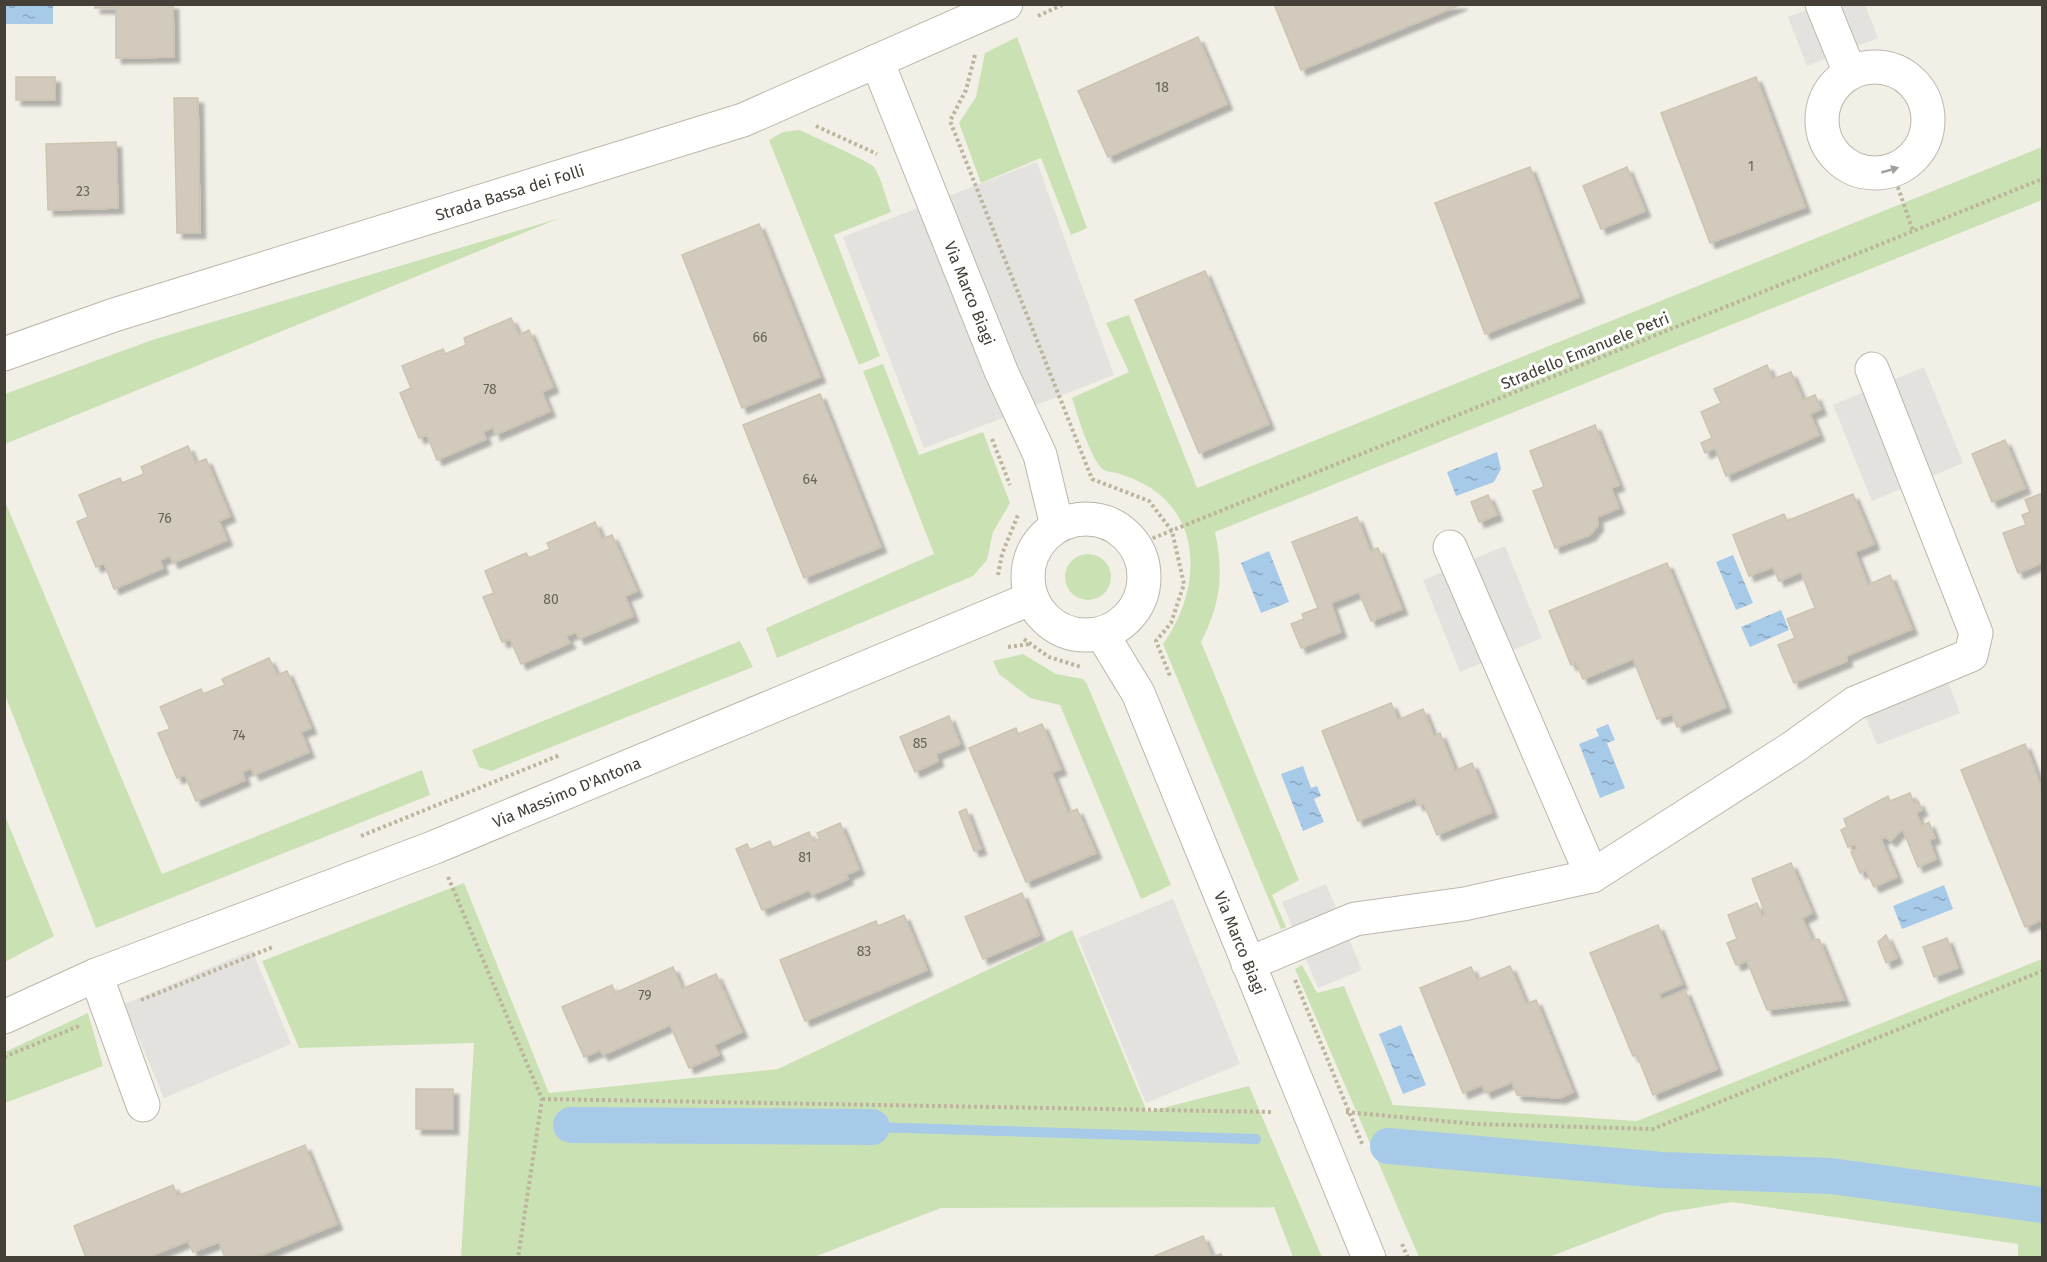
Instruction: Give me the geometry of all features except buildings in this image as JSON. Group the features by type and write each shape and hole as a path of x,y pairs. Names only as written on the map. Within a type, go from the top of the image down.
{"street":[{"path":"1822,4 1850,73"},
{"name":"Strada Bassa dei Folli","path":"4,354 114,315 743,120 877,61 1018,12"},
{"name":"Via Marco Biagi","path":"877,61 1001,371 1040,455 1057,526"},
{"path":"1867,67 1885,68 1902,74 1916,86 1925,102 1928,120 1925,138 1916,154 1902,166 1892,170 1868,173 1852,168 1838,159 1828,146 1822,130 1822,113 1827,97 1837,83 1850,73 1867,67"},
{"path":"1248,964 1355,919 1464,904 1592,876 1792,748 1855,703 1971,655 1976,633 1872,369"},
{"path":"1091,518 1109,523 1124,532 1136,545 1144,571 1142,598 1132,614 1119,627 1102,634 1085,636 1068,633 1024,602 1029,566 1044,536 1057,526 1074,520 1091,518"},
{"path":"1450,547 1592,876"},
{"name":"Via Massimo D'Antona","path":"4,1017 96,975 435,847 1024,602"},
{"name":"Via Marco Biagi","path":"1102,634 1138,693 1369,1257"},
{"path":"96,975 143,1105"}],"path":[{"path":"1018,12 1064,4"},
{"path":"977,52 972,61 966,90 950,121 1092,479 1149,501 1172,531 1184,584 1171,623 1156,641 1174,685"},
{"path":"814,124 878,154 880,162"},
{"path":"1892,170 1913,231"},
{"name":"Stradello Emanuele Petri","path":"1136,545 2043,179"},
{"path":"991,435 1011,488"},
{"path":"1019,509 1002,554 997,578 1024,602 1023,638 1049,657 1082,667"},
{"path":"360,836 569,752"},
{"path":"447,876 542,1099 518,1257"},
{"path":"1282,950 1366,1154"},
{"path":"1399,1237 1408,1257"}],"green space":[{"path":"1017,37 1087,228 1071,235 1041,158 981,183 959,123 976,97 985,53"},
{"path":"799,130 871,164 882,183 891,212 834,235 880,356 859,365 769,140 783,132"},
{"path":"2042,147 2042,200 1215,532 1220,575 1219,588 1213,614 1201,642 1299,880 1272,895 1286,927 1281,929 1163,644 1183,606 1188,586 1189,544 1182,524 1171,506 1155,491 1132,478 1105,471 1099,465 1085,437 1072,398 1129,372 1106,323 1129,315 1197,488"},
{"path":"560,218 5,444 5,394 152,340"},
{"path":"883,364 919,455 983,432 1010,503 993,532 987,560 973,576 777,658 766,628 934,554 863,371"},
{"path":"4,499 162,874 422,770 430,795 96,928 5,695"},
{"path":"1088,554 1104,561 1111,577 1104,593 1088,600 1072,593 1065,577 1072,561"},
{"path":"740,641 753,667 491,771 479,767 472,750"},
{"path":"1023,654 1056,674 1083,679 1087,684 1171,885 1141,899 1060,705 1030,698 999,674 993,661"},
{"path":"5,816 54,936 4,962"},
{"path":"464,883 549,1093 778,1069 1072,930 1147,1112 1249,1086 1322,1257 1293,1257 1274,1207 941,1208 814,1257 461,1257 474,1043 299,1048 262,961"},
{"path":"2042,959 2042,1258 2018,1257 2018,1244 1732,1202 1664,1213 1549,1257 1419,1257 1295,969 1302,965 1317,993 1344,986 1393,1105 1637,1121"},
{"path":"88,1013 103,1066 5,1103 5,1052"}],"shaded area":[{"path":"1820,5 1865,5 1878,38 1807,66 1788,17"},
{"path":"1037,162 1114,375 924,448 843,237"},
{"path":"1924,367 1963,463 1872,501 1833,405"},
{"path":"1505,546 1542,638 1460,672 1423,580"},
{"path":"1940,661 1960,713 1877,745 1857,696"},
{"path":"1326,884 1362,970 1318,988 1282,902"},
{"path":"1173,899 1240,1064 1146,1103 1078,938"},
{"path":"252,950 291,1044 164,1098 124,1004"}],"water":[{"path":"4,5 53,5 53,24 5,24"},
{"path":"1497,452 1501,469 1494,482 1456,496 1447,472"},
{"path":"1269,551 1289,602 1261,613 1241,563"},
{"path":"1733,555 1753,603 1736,610 1716,562"},
{"path":"1781,610 1789,630 1750,647 1741,627"},
{"path":"1608,724 1615,740 1607,743 1625,788 1600,798 1579,744 1599,736 1596,729"},
{"path":"1303,766 1311,788 1317,786 1321,796 1314,799 1324,822 1303,831 1281,774"},
{"path":"1944,885 1953,909 1902,929 1893,906"},
{"path":"1401,1025 1426,1085 1403,1094 1379,1034"}],"waterway":[{"path":"571,1125 872,1127"},
{"path":"872,1127 1256,1139"},
{"path":"1388,1146 1662,1170 1831,1176 2042,1205"}]}
